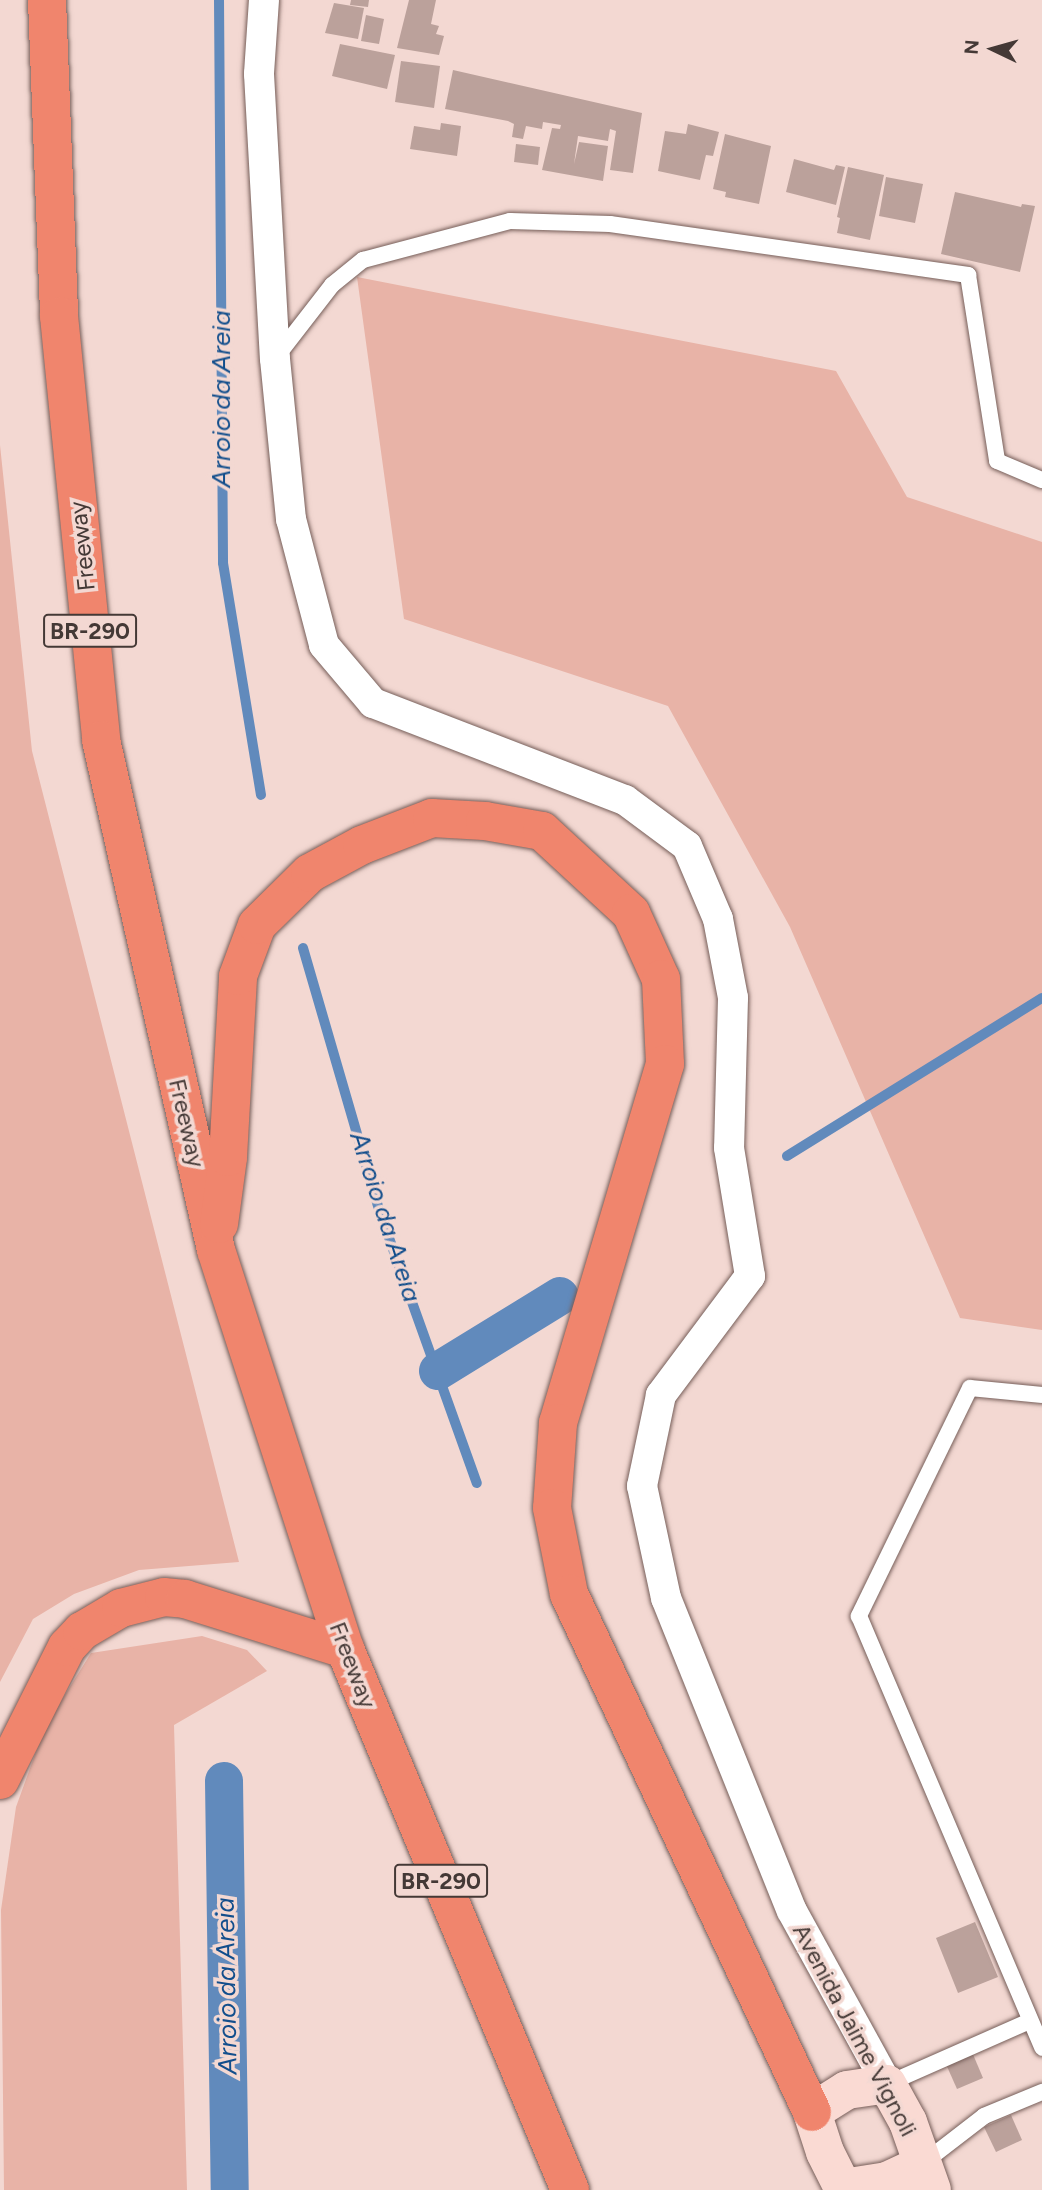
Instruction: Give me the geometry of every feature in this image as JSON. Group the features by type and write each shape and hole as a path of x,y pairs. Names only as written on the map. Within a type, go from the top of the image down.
{"highway":[{"name":"Freeway","path":"47,0 59,316 101,740 216,1250 345,1649 570,2190"},
{"path":"216,1250 228,1157 238,976 257,925 310,873 362,845 432,818 485,821 542,831 631,913 661,979 665,1064 558,1423 552,1508 569,1594 812,2112"},
{"path":"0,1780 67,1647 82,1631 121,1608 164,1597 185,1599 345,1649"}],"street":[{"name":"Avenida Jaime Vignoli","path":"264,0 259,74 275,359 291,519 324,645 373,703 625,800 687,846 718,919 733,998 729,1148 750,1276 661,1395 642,1486 666,1598 792,1911 908,2122 926,2177"},
{"path":"887,2084 847,2090 812,2112 825,2152 843,2189 926,2177"}],"lane":[{"path":"275,359 332,285 363,260 510,221 610,224 968,275 997,461 1042,480"},
{"path":"1042,1395 971,1388 859,1616 1042,2048"},
{"path":"887,2084 1030,2021"},
{"path":"926,2177 984,2116 1042,2092"}],"shaded area":[{"path":"357,277 836,371 907,497 1042,542 1042,1330 960,1318 790,927 668,706 404,619"},
{"path":"0,445 32,751 239,1562 139,1570 74,1594 33,1619 0,1682"},
{"path":"202,1636 247,1650 267,1671 174,1725 187,2190 4,2190 1,1910 16,1807 45,1727 91,1653"}],"building":[{"path":"351,0 369,0 368,7 350,5"},
{"path":"409,0 436,0 431,24 439,26 436,34 444,36 439,55 397,48"},
{"path":"334,3 364,8 358,39 325,33"},
{"path":"366,15 384,19 379,44 361,41"},
{"path":"340,44 395,55 387,89 332,76"},
{"path":"401,61 440,66 434,108 395,102"},
{"path":"453,70 642,113 633,173 610,170 616,131 610,129 608,141 578,136 574,164 579,142 608,146 603,181 542,170 552,128 560,129 561,125 543,122 542,129 526,126 523,139 512,137 514,124 508,121 445,109"},
{"path":"441,123 461,126 457,156 410,149 414,126 440,130"},
{"path":"688,124 719,132 713,156 706,155 700,180 658,171 665,131 686,134"},
{"path":"725,134 771,146 759,204 725,197 726,192 713,189"},
{"path":"516,144 540,147 538,165 514,162"},
{"path":"794,159 834,170 836,165 845,167 836,205 786,192"},
{"path":"848,167 884,175 870,240 837,233 840,218 837,217"},
{"path":"886,177 923,184 915,223 879,216"},
{"path":"955,192 1021,207 1022,204 1035,206 1020,272 941,254"},
{"path":"975,1922 998,1977 958,1993 936,1938"},
{"path":"972,2052 983,2078 957,2089 945,2062"},
{"path":"1011,2115 1022,2140 996,2152 984,2127"}],"waterway":[{"name":"Arroio da Areia","path":"219,0 223,563 261,795"},
{"name":"Arroio da Areia","path":"303,948 379,1210 477,1483"},
{"path":"787,1156 1042,998"},
{"path":"438,1371 560,1296"},
{"name":"Arroio da Areia","path":"224,1781 230,2190"}]}
